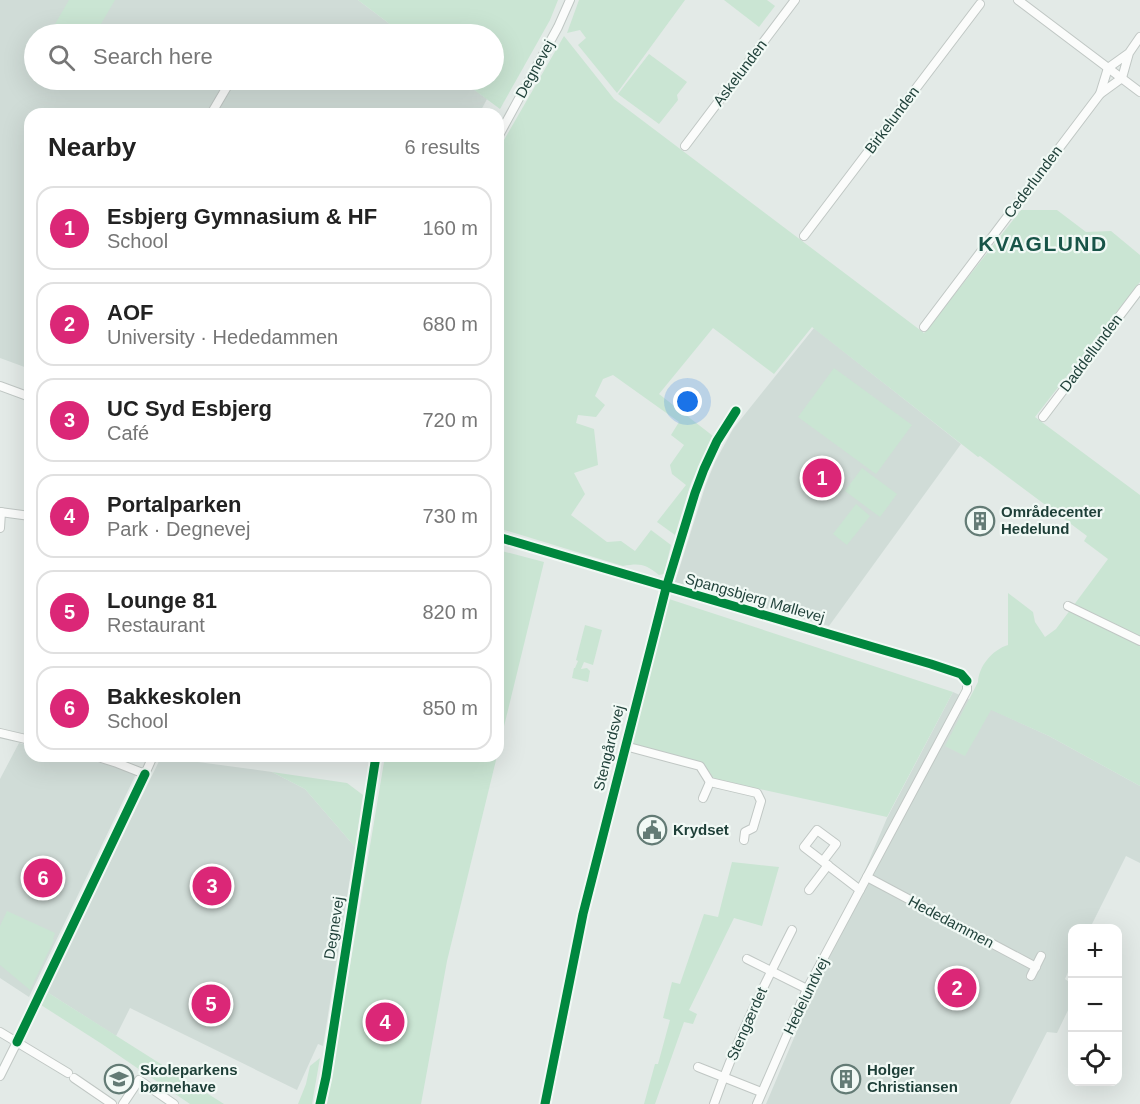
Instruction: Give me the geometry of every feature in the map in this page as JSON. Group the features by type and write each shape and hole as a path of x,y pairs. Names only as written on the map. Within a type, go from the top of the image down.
{"street":[{"name":"Degnevej","path":"504,126 558,27 570,0"},
{"name":"Askelunden","path":"684,146 795,0"},
{"path":"1018,0 1140,92"},
{"name":"Birkelunden","path":"804,236 982,1"},
{"path":"1122,78 1129,53 1140,37"},
{"path":"1108,68 1129,53"},
{"name":"Cederlunden","path":"1100,94 1108,68"},
{"name":"Cederlunden","path":"924,327 1100,94 1122,78"},
{"path":"215,108 225,90"},
{"name":"Daddellunden","path":"1043,417 1140,289"},
{"path":"0,386 24,395"},
{"name":"Stengårdsvej","path":"544,1104 583,914 666,588 704,469 717,441 736,411"},
{"path":"0,528 1,512 24,515"},
{"name":"Spangsbjerg Møllevej","path":"504,539 931,664 961,674 967,681"},
{"path":"1068,606 1140,641"},
{"name":"Hedelundvej","path":"757,1104 807,989 967,690 967,681"},
{"path":"0,733 24,739"},
{"path":"625,746 700,766 710,782 757,793 761,801 753,828 746,832 744,840"},
{"path":"114,762 145,774 150,762"},
{"name":"Degnevej","path":"320,1104 375,762"},
{"path":"703,798 710,782"},
{"path":"809,890 825,863 860,890"},
{"name":"Hededammen","path":"867,877 1036,967"},
{"name":"Stengærdet","path":"714,1104 748,1019 792,930"},
{"path":"1031,976 1041,956"},
{"name":"Stengærdet","path":"747,959 807,989"},
{"path":"0,1032 71,1075 112,1104"},
{"path":"0,1076 17,1042"},
{"name":"Stengærdet","path":"698,1067 761,1092"},
{"path":"123,1104 139,1080 174,1104"}],"shaded area":[{"path":"0,0 358,0 390,24 24,24 24,90 475,90 487,99 482,108 24,108 24,367 0,358"},
{"path":"814,328 961,444 829,626 675,582 706,484 733,429"},
{"path":"953,692 1049,736 1140,786 1140,863 1126,856 1092,924 1068,924 1068,972 1065,979 1068,981 1068,1010 1057,1033 1047,1032 1010,1104 766,1104 887,818"},
{"path":"19,743 24,744 24,762 97,762 136,774 29,997 0,978 0,779"},
{"path":"159,762 198,762 272,772 305,789 355,847 323,1046 318,1044 297,1090 130,1008 116,1036 47,992"}],"green space":[{"path":"69,0 115,0 101,24 55,24"},
{"path":"358,0 558,0 550,20 501,108 474,90 504,90 504,24 390,24"},
{"path":"579,0 685,0 617,93 578,45 586,38 580,30 567,33"},
{"path":"724,0 767,0 775,6 759,27"},
{"path":"564,36 614,99 924,333 1021,210 1057,210 1086,232 1111,231 1140,255 1140,282 1035,417 1140,495 1140,786 1049,736 991,710 965,756 945,746 978,682 984,665 992,655 1008,645 1008,593 1033,612 1035,622 1045,637 1056,629 1108,559 1084,541 1087,536 980,456 978,457 812,327 774,374 713,328 659,394 713,436 691,483 675,535 657,522 686,485 672,474 670,465 684,445 671,435 679,422 613,375 603,379 595,396 605,405 596,417 578,415 576,423 594,429 598,465 574,473 585,494 571,515 607,542 621,541 635,551 651,530 671,545 664,574 659,575 642,565 623,566 504,530 504,140"},
{"path":"649,54 687,82 677,95 678,100 659,124 618,94"},
{"path":"834,368 912,425 876,474 798,417"},
{"path":"862,468 897,494 880,517 845,491"},
{"path":"856,504 870,516 847,545 833,534"},
{"path":"504,552 544,562 504,726"},
{"path":"669,599 953,692 887,817 714,779 703,763 632,745"},
{"path":"585,625 602,630 593,665 584,662 581,669 587,668 590,671 588,682 572,678"},
{"path":"384,762 496,762 447,961 421,1104 327,1104"},
{"path":"272,772 347,783 363,795 355,847 305,789"},
{"path":"732,862 779,867 762,926 734,918 689,1010 697,1014 693,1024 684,1022 655,1104 644,1104 670,1020 663,1018 672,982 680,984 704,914 718,917"},
{"path":"7,911 55,933 54,940 30,990 0,965 0,926"},
{"path":"47,992 224,1104 190,1104 41,1005"},
{"path":"320,1058 312,1104 298,1104 310,1066"}],"cycle path":[{"path":"545,1104 583,914 666,588 704,469 717,441 736,411"},
{"path":"504,539 931,664 961,674 967,681"},
{"path":"320,1104 375,762"},
{"path":"17,1042 145,774"}],"place":[{"name":"Esbjerg Gymnasium & HF","path":"822,478"},
{"name":"Områdecenter Hedelund","path":"980,521"},
{"name":"Krydset","path":"652,830"},
{"name":"Bakkeskolen","path":"43,878"},
{"name":"UC Syd Esbjerg","path":"212,886"},
{"name":"AOF","path":"957,988"},
{"name":"Lounge 81","path":"211,1004"},
{"name":"Portalparken","path":"385,1022"},
{"name":"Skoleparkens børnehave","path":"119,1079"},
{"name":"Holger Christiansen","path":"846,1079"}],"district":[{"name":"KVAGLUND","path":"1043,244"}]}
